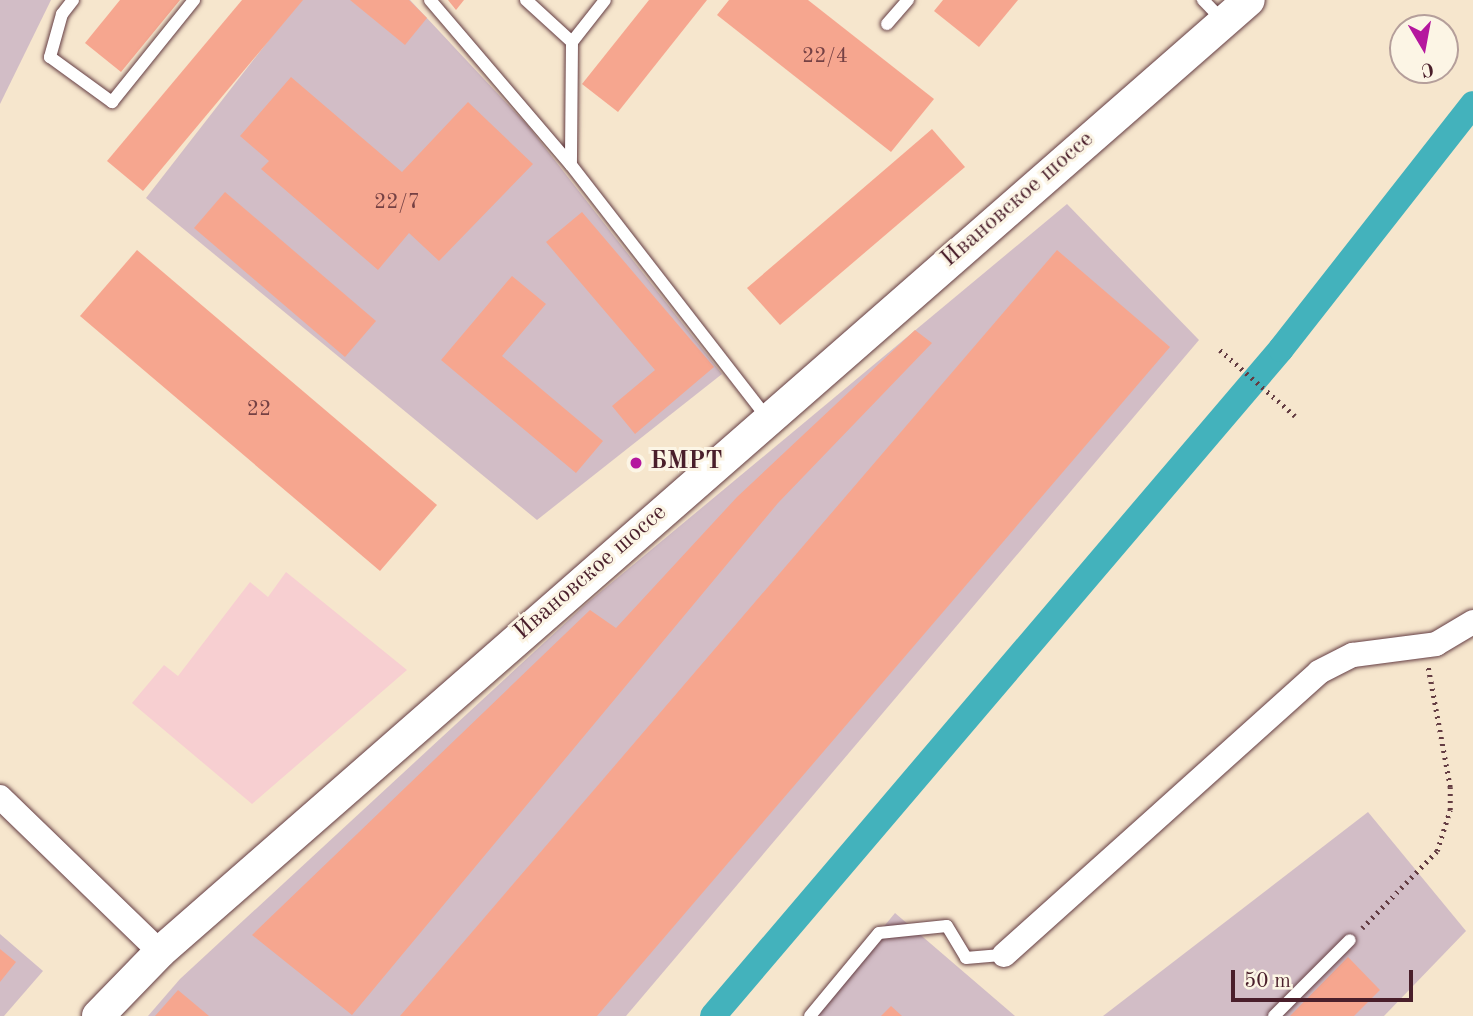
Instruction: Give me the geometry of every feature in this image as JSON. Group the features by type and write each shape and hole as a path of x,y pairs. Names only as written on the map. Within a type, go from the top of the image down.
{"street":[{"name":"Ивановское шоссе","path":"98,1016 160,952 767,418 1213,11 1249,0"},
{"path":"1004,955 1319,671 1353,655 1436,644 1473,622"},
{"path":"0,797 160,952"}],"lane":[{"path":"73,0 62,14 50,57 112,102 194,0"},
{"path":"430,0 571,165 767,418"},
{"path":"526,0 572,42"},
{"path":"571,165 572,42 605,0"},
{"path":"887,24 908,0"},
{"path":"810,1016 879,933 947,926 966,958 1004,955"},
{"path":"1274,1016 1350,940"}],"path":[{"path":"1220,350 1296,416"},
{"path":"1350,940 1437,851 1450,810 1450,788 1436,726 1425,646"}],"shaded area":[{"path":"0,0 51,0 0,104"},
{"path":"300,0 410,0 528,126 722,374 537,520 146,198"},
{"path":"1067,204 1199,340 626,1016 148,1016 180,979 586,604"},
{"path":"286,572 407,670 252,804 132,703 164,665 178,676 250,582 268,597"},
{"path":"1368,812 1466,931 1384,1016 1103,1016"},
{"path":"895,913 1015,1016 810,1016"},
{"path":"0,934 43,971 4,1016 0,1016"}],"building":[{"path":"120,0 180,0 121,72 85,43"},
{"path":"242,0 303,0 143,191 107,161"},
{"path":"350,0 409,0 427,18 405,45"},
{"path":"448,0 464,0 456,10"},
{"path":"649,0 707,0 618,112 582,84"},
{"path":"729,0 808,0 934,99 891,152 717,15"},
{"path":"943,0 1018,0 979,47 934,11"},
{"path":"291,77 402,172 468,102 533,164 439,261 409,233 378,270 261,169 269,161 240,136"},
{"path":"932,129 965,167 780,325 747,288"},
{"path":"225,192 376,321 345,357 194,228"},
{"path":"582,212 714,367 635,434 612,406 655,370 546,242"},
{"path":"137,250 437,505 380,571 80,316"},
{"path":"1057,250 1170,347 597,1016 400,1016"},
{"path":"512,276 546,304 502,356 603,441 576,473 441,360"},
{"path":"915,330 932,343 778,503 352,1015 252,935 590,610 616,628 737,497"},
{"path":"0,949 16,962 0,982"},
{"path":"1348,957 1380,990 1354,1016 1290,1016"},
{"path":"178,990 209,1016 155,1016"},
{"path":"891,1006 902,1016 881,1016"}],"waterway":[{"path":"713,1016 1281,349 1473,104"}],"place":[{"name":"БМРТ","path":"636,463"}]}
